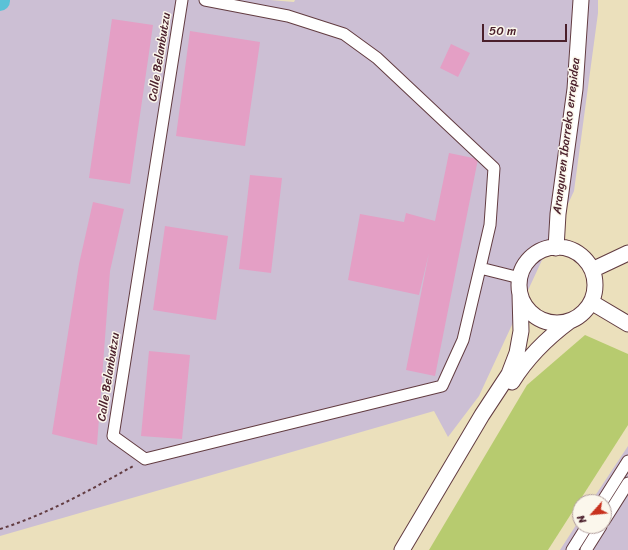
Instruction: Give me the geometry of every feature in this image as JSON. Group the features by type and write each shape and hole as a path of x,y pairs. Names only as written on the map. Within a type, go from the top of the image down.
{"street":[{"name":"Calle Belanbutzu","path":"145,459 113,436 182,0"},
{"path":"145,459 442,386 463,340 490,225 494,168 377,58 344,34 288,16 205,0"},
{"name":"Aranguren Ibarreko errepidea","path":"556,248 558,214 575,89 581,0"},
{"path":"402,550 482,415 509,374 518,353 521,332 520,294 520,278 526,263 537,253 551,248 564,248 581,256 591,268 595,279 595,292 590,306 576,319 560,324 539,319 526,308 520,294"},
{"path":"592,270 628,253"},
{"path":"480,268 520,278"},
{"path":"591,302 628,324"},
{"path":"432,500 463,458 519,371 537,349 572,320"},
{"path":"607,494 628,461"},
{"path":"612,508 628,483"},
{"path":"572,550 582,534"},
{"path":"586,550 596,534"}],"path":[{"path":"0,529 13,525 84,494 145,459"}],"shaded area":[{"path":"0,0 270,0 294,2 295,0 598,0 598,13 574,191 479,396 448,437 434,411 0,536"},
{"path":"628,446 628,550 560,550 572,531 572,534 612,534 612,494 596,494"}],"green space":[{"path":"585,335 628,354 628,425 584,494 572,494 572,512 548,550 429,550 527,385"}],"building":[{"path":"112,19 153,25 130,184 89,178"},
{"path":"190,31 260,42 245,146 176,136"},
{"path":"451,44 470,53 458,77 440,68"},
{"path":"449,153 478,159 435,376 406,370 429,253 419,295 348,280 360,214 404,222 406,213 435,221"},
{"path":"250,175 282,178 271,273 239,269"},
{"path":"93,202 124,209 110,271 97,445 52,434 79,264"},
{"path":"165,226 228,236 216,320 153,310"},
{"path":"149,351 190,355 182,439 141,436"}]}
